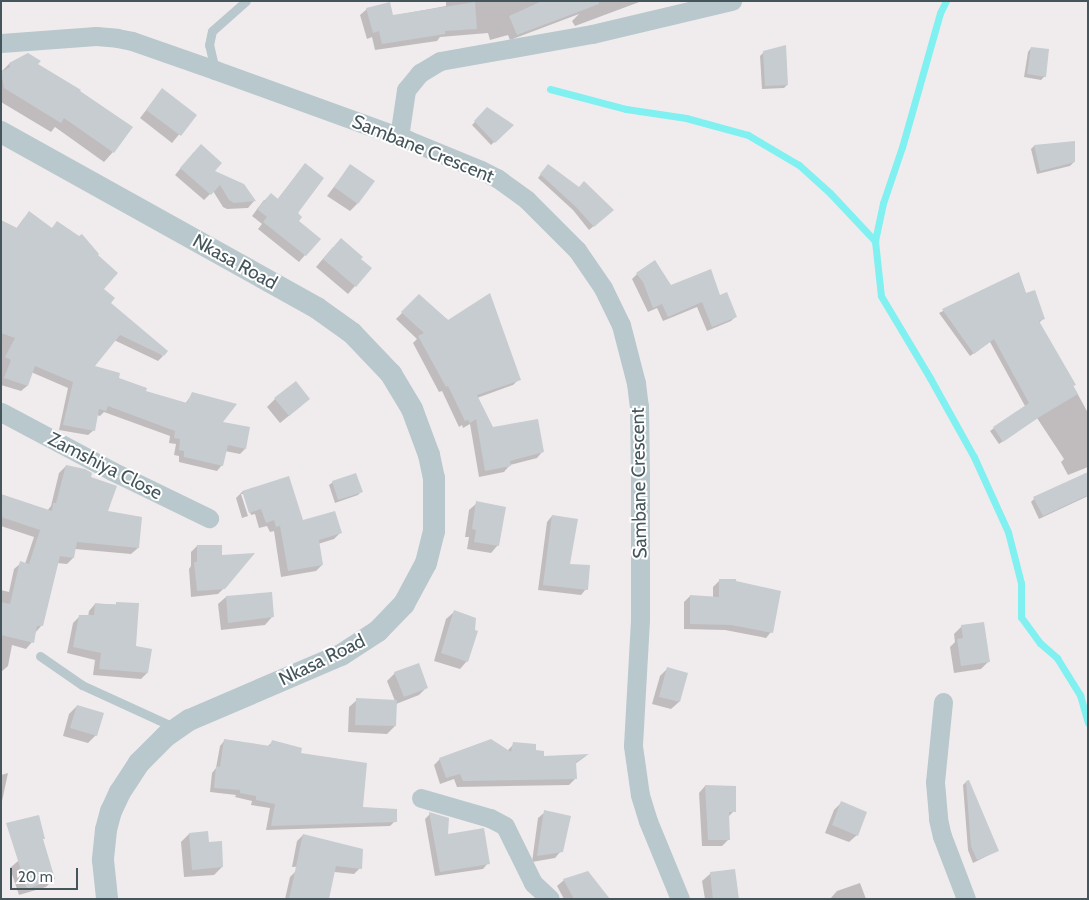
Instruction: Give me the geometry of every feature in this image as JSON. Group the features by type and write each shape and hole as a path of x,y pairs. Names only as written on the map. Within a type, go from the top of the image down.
{"street":[{"path":"399,137 406,90 420,73 440,61 592,34 732,1"},
{"name":"Sambane Crescent","path":"1,43 96,36 117,38 132,41 215,70 399,137 481,170 497,178 527,200 578,250 603,288 621,325 636,384 639,406 640,620 633,746 635,769 648,821 680,899"},
{"name":"Nkasa Road","path":"1,132 336,321 364,344 391,374 412,409 430,455 436,496 430,549 413,590 390,619 362,643 341,655 202,713 176,728 150,750 139,763 129,777 111,811 106,830 103,860 107,899"},
{"name":"Zamshiya Close","path":"1,412 112,471 209,518"},
{"path":"943,702 936,782 938,819 942,836 966,899"},
{"path":"421,798 490,818 504,826 533,883 550,899"},
{"path":"664,899 670,874"}],"lane":[{"path":"215,70 209,45 212,31 218,23 246,1"},
{"path":"40,656 82,685 176,728"}],"building":[{"path":"542,1 599,1 599,4 517,35 509,16"},
{"path":"390,2 393,15 475,2 477,29 445,31 445,34 382,44 379,31 373,33 366,8"},
{"path":"786,45 788,85 765,86 763,51"},
{"path":"1031,47 1049,49 1046,77 1027,74"},
{"path":"28,53 41,61 38,64 81,90 133,127 114,153 64,118 61,123 4,88 1,72 10,67 9,63"},
{"path":"162,88 197,115 181,136 146,110"},
{"path":"487,107 514,125 495,143 474,121"},
{"path":"1075,141 1075,162 1040,171 1034,145"},
{"path":"201,144 222,163 215,171 244,184 256,201 234,203 229,200 220,185 211,195 180,168"},
{"path":"305,163 324,178 298,213 302,217 299,221 321,239 306,256 263,222 267,217 257,209 271,193 278,199"},
{"path":"350,164 375,181 358,204 334,187"},
{"path":"548,164 579,187 584,181 614,210 594,227 576,207 540,174"},
{"path":"29,211 52,228 57,221 79,236 82,234 98,255 118,273 104,289 115,298 111,303 168,351 164,356 120,335 95,366 120,373 119,378 147,388 146,391 187,403 192,392 237,404 223,422 250,427 246,449 228,445 223,466 184,457 184,451 179,450 180,439 174,438 175,431 108,406 106,411 99,409 95,431 63,425 73,382 35,366 28,386 4,378 11,360 5,357 15,338 1,333 1,220 17,228"},
{"path":"341,238 363,257 361,259 372,268 356,287 323,259"},
{"path":"655,260 671,285 711,269 720,295 727,292 737,317 712,327 702,302 668,317 662,304 653,308 643,282 636,273"},
{"path":"1019,272 1026,293 1035,290 1045,319 1039,321 1076,385 1073,386 1078,394 1003,442 993,427 1029,403 994,339 974,354 942,309"},
{"path":"490,293 521,380 477,395 493,427 538,419 544,452 510,461 511,466 485,471 476,419 470,423 468,420 465,421 448,386 446,387 418,336 424,333 401,312 419,294 448,320"},
{"path":"296,381 310,399 289,416 274,398"},
{"path":"66,465 85,469 92,473 91,477 117,486 108,511 142,517 139,548 77,542 74,558 60,556 43,626 37,626 34,643 1,635 1,602 10,604 20,561 29,564 40,530 1,517 1,494 52,511"},
{"path":"1088,472 1088,495 1043,516 1033,497"},
{"path":"356,473 363,492 338,500 332,481"},
{"path":"289,476 303,520 335,511 342,533 319,540 323,565 288,571 280,526 276,527 274,520 266,523 261,509 249,513 242,491"},
{"path":"476,501 506,507 499,546 474,542 476,530 472,529"},
{"path":"552,515 578,519 570,564 590,565 588,590 543,585"},
{"path":"197,545 222,545 222,555 255,553 225,589 197,591 194,562 197,562"},
{"path":"719,579 736,579 736,581 781,591 773,633 731,625 690,624 690,595 719,597"},
{"path":"272,592 274,617 228,623 226,596"},
{"path":"116,602 139,603 136,646 152,649 148,673 99,669 101,653 73,647 79,615 94,615 95,603 116,605"},
{"path":"454,610 476,618 475,630 478,631 468,662 441,653"},
{"path":"984,622 990,662 961,666 957,639 963,638 961,625"},
{"path":"419,663 428,688 404,697 394,672"},
{"path":"667,667 688,673 680,702 659,697"},
{"path":"356,698 397,700 396,726 355,725"},
{"path":"77,705 104,713 97,736 70,728"},
{"path":"224,739 270,746 272,740 302,748 301,753 367,763 363,807 397,809 397,822 271,826 275,804 256,800 256,796 240,793 240,790 214,788 216,766 220,767"},
{"path":"491,739 511,752 513,742 536,744 536,750 544,751 544,756 589,754 576,762 577,779 463,781 460,774 446,778 439,758"},
{"path":"969,780 999,851 977,860 971,846 966,781"},
{"path":"705,785 736,786 736,812 729,812 730,840 708,840"},
{"path":"841,801 867,812 858,836 832,825"},
{"path":"544,810 571,816 563,852 537,856"},
{"path":"429,812 449,818 448,834 484,828 490,864 440,872"},
{"path":"39,815 45,839 43,839 55,879 27,889 6,823"},
{"path":"208,831 209,842 222,841 223,867 192,870 189,833"},
{"path":"303,834 363,849 362,869 336,866 329,899 289,899"},
{"path":"735,869 739,899 713,899 710,872"},
{"path":"588,871 610,899 574,899 563,879"}],"waterway":[{"path":"946,1 940,13 902,147 883,203 875,241 881,296 974,457 1008,532 1021,583 1021,617 1040,643 1057,658 1080,695 1088,723"},
{"path":"550,89 626,109 686,118 748,135 799,165 830,193 875,241"}]}
